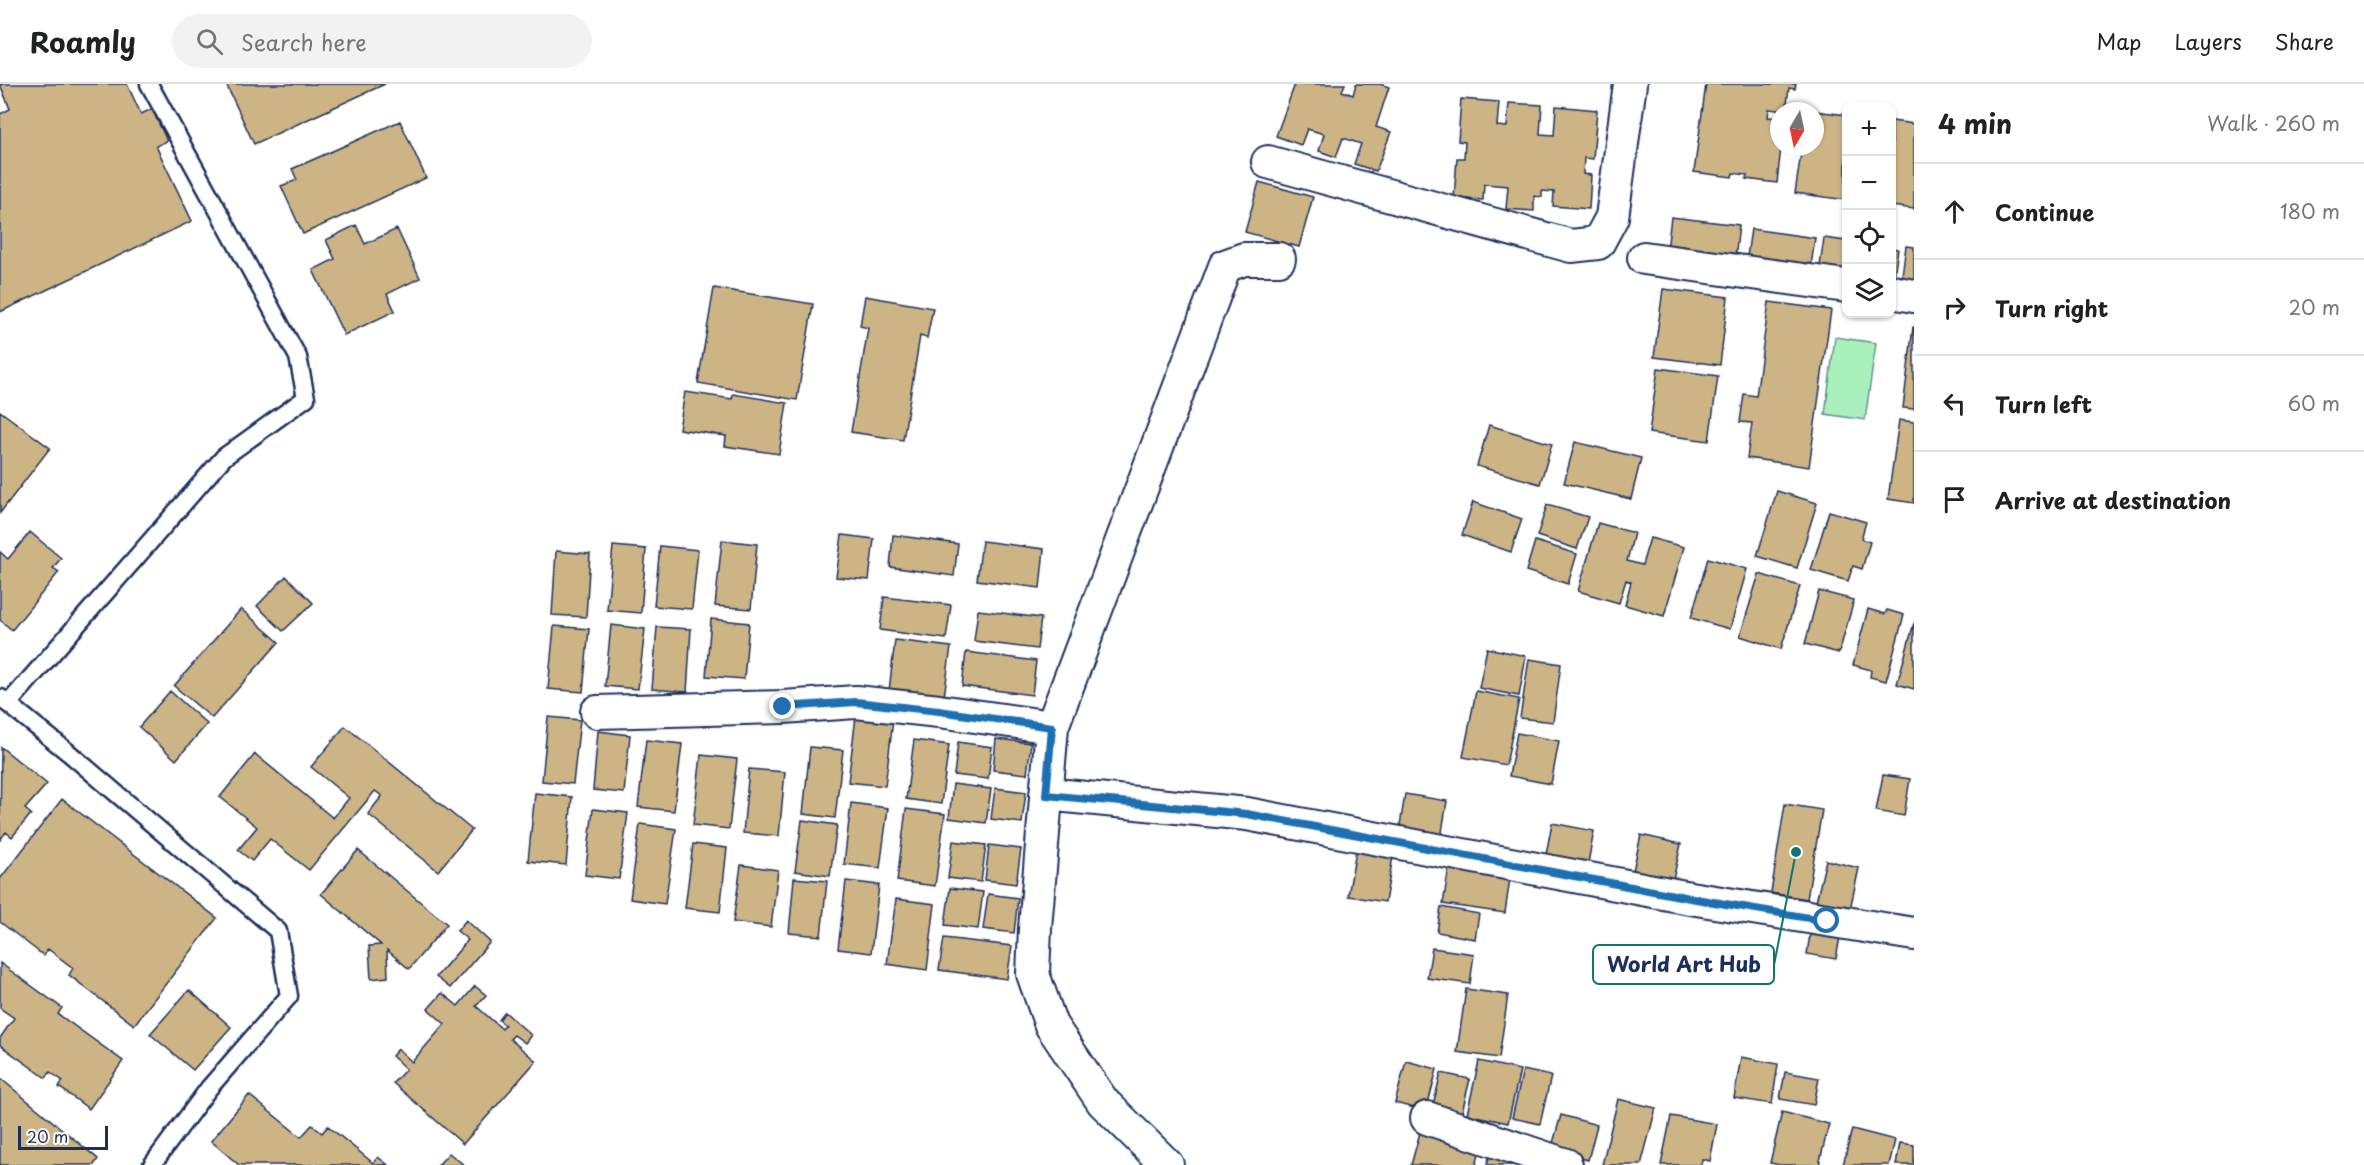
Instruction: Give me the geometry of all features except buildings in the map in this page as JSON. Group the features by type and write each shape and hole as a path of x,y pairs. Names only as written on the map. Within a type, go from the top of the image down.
{"street":[{"path":"1268,162 1571,246 1598,243 1612,217 1630,84"},
{"path":"1644,258 1842,285"},
{"path":"1167,1165 1103,1102 1051,1025 1033,974 1052,727 1225,266 1244,259 1279,259"},
{"path":"1896,293 1914,296"},
{"path":"597,712 783,707 856,702 1052,727"},
{"path":"1046,795 1247,814 1690,898 1914,934"},
{"path":"1427,1118 1566,1165"}],"lane":[{"path":"149,84 298,357 306,398 224,456 4,701 78,760 278,931 289,996 209,1088 152,1165"}],"green space":[{"path":"1835,337 1876,343 1865,420 1825,414"}],"place":[{"name":"World Art Hub","path":"1796,852"}],"route":[{"path":"783,707 856,702 1052,727 1046,795 1078,796 1247,814 1690,898 1827,921"}]}
